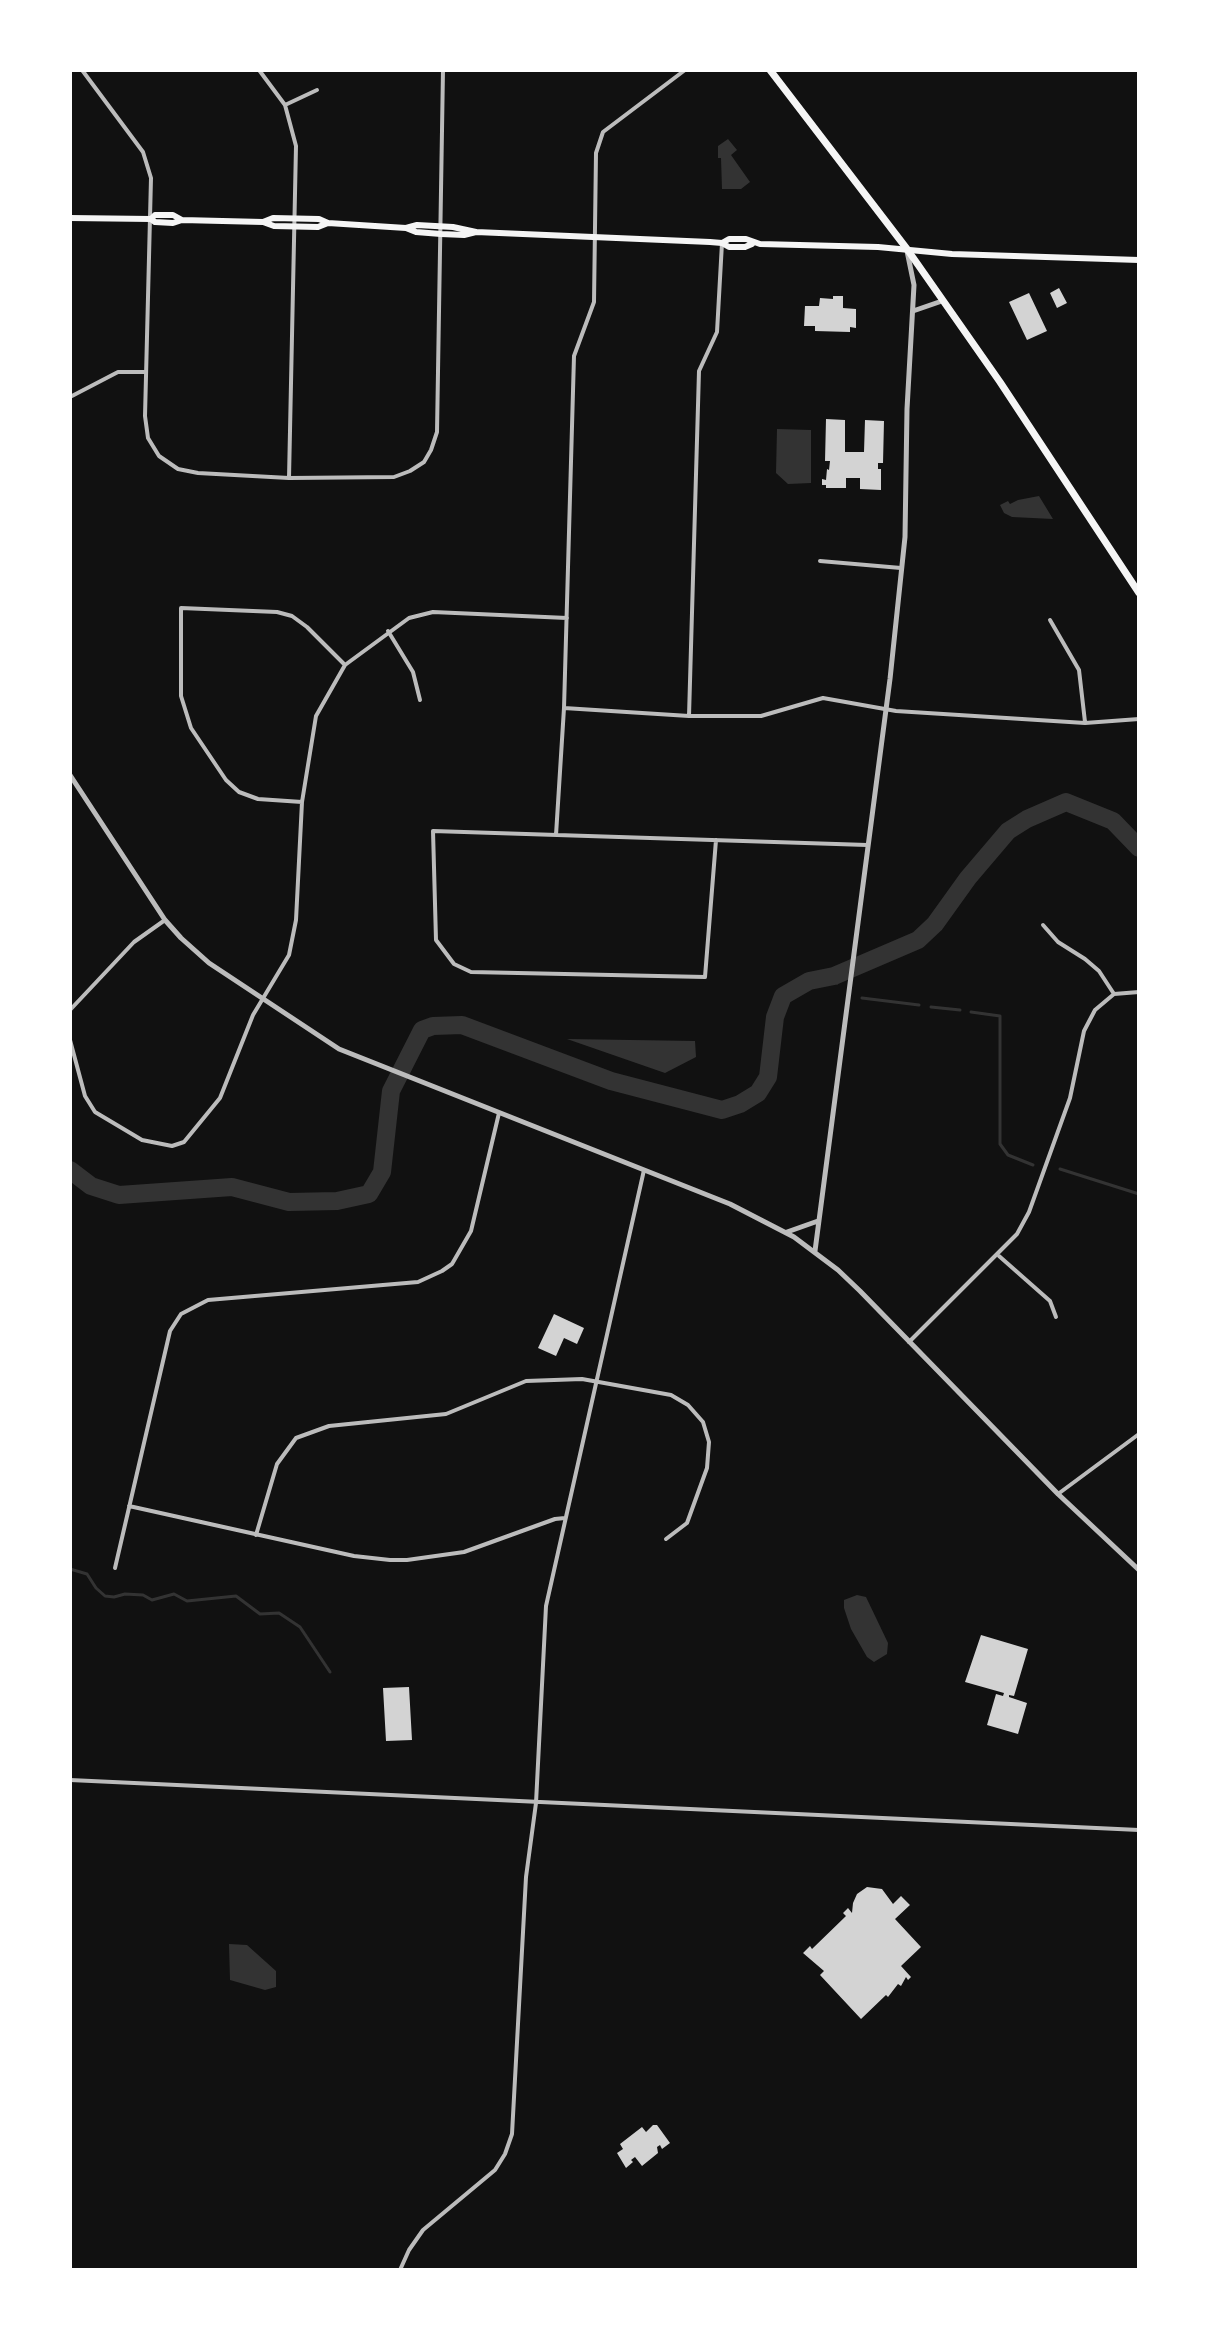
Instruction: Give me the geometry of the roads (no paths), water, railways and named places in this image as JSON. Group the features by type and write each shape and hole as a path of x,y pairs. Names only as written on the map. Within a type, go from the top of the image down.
{"main road":[{"path":"770,70 907,249 1000,382 1139,593"},
{"path":"70,218 151,219 159,215 173,215 182,220 263,222 272,226 318,227 328,223"},
{"path":"263,222 273,218 296,218 406,228 416,232 441,230 464,235 476,232 722,243 729,247 752,244 1139,260"}],"street":[{"path":"82,70 143,152 151,178 145,416 148,438 159,456 178,469 289,478 394,477 424,462 437,432 443,70"},
{"path":"259,70 285,105 296,146 289,478"},
{"path":"556,835 564,708 574,356 594,302 596,153 603,132 685,70"},
{"path":"285,105 317,90"},
{"path":"689,716 699,371 717,332 722,243"},
{"path":"815,1251 902,568 914,285 907,249"},
{"path":"912,311 942,301"},
{"path":"70,397 118,372 146,372"},
{"path":"820,561 902,568"},
{"path":"302,802 258,799 239,792 226,780 191,728 181,696 181,608 277,612 292,616 345,665"},
{"path":"70,1040 85,1096 95,1112 142,1140 166,1146 178,1145 188,1138 220,1098 245,1031 261,1000 284,967 295,931 302,802 316,716 345,665 409,618 433,612 567,618"},
{"path":"1050,620 1079,670 1085,723"},
{"path":"388,631 413,672 420,700"},
{"path":"564,708 689,716 761,716 823,698 886,710 1085,723 1139,719"},
{"path":"70,775 165,920 194,951 261,1000 339,1049 753,1214 787,1232 815,1251 849,1281 1058,1494 1139,1570"},
{"path":"716,840 705,977 471,972 454,964 436,940 433,831 716,840 867,845"},
{"path":"70,1010 134,942 165,920"},
{"path":"1043,925 1058,942 1092,965 1114,994"},
{"path":"909,1342 999,1256 1017,1234 1029,1212 1070,1098 1084,1031 1095,1010 1114,994 1139,992"},
{"path":"115,1568 170,1331 181,1314 198,1303 218,1298 418,1282 442,1271 452,1264 471,1231 499,1113"},
{"path":"400,2270 423,2230 495,2170 509,2144 514,2124 526,1877 536,1803 544,1618 644,1170"},
{"path":"787,1232 819,1221"},
{"path":"999,1256 1050,1301 1056,1317"},
{"path":"256,1535 277,1464 296,1438 329,1426 446,1414 526,1381 596,1380 671,1395 688,1405 703,1422 709,1442 707,1468 687,1523 666,1539"},
{"path":"1058,1494 1139,1434"},
{"path":"129,1506 354,1556 407,1560 464,1552 565,1518"},
{"path":"70,1780 1139,1830"}],"waterway":[{"path":"70,1170 91,1186 119,1195 232,1187 289,1202 337,1201 369,1194 382,1172 391,1091 422,1030 433,1026 462,1025 611,1081 722,1110 758,1093 768,1077 775,1017 783,996 809,981 834,976 918,940 935,924 968,878 1008,831 1027,819 1066,802 1113,821 1139,848"},
{"path":"826,977 837,983"},
{"path":"862,998 919,1005"},
{"path":"931,1007 960,1010"},
{"path":"971,1012 1000,1016 1000,1144 1008,1155 1033,1165"},
{"path":"1060,1169 1139,1194"},
{"path":"70,1569 87,1574 105,1596 143,1595 152,1600 174,1594 187,1601 236,1596 260,1614 279,1613 300,1627 330,1672"}]}
